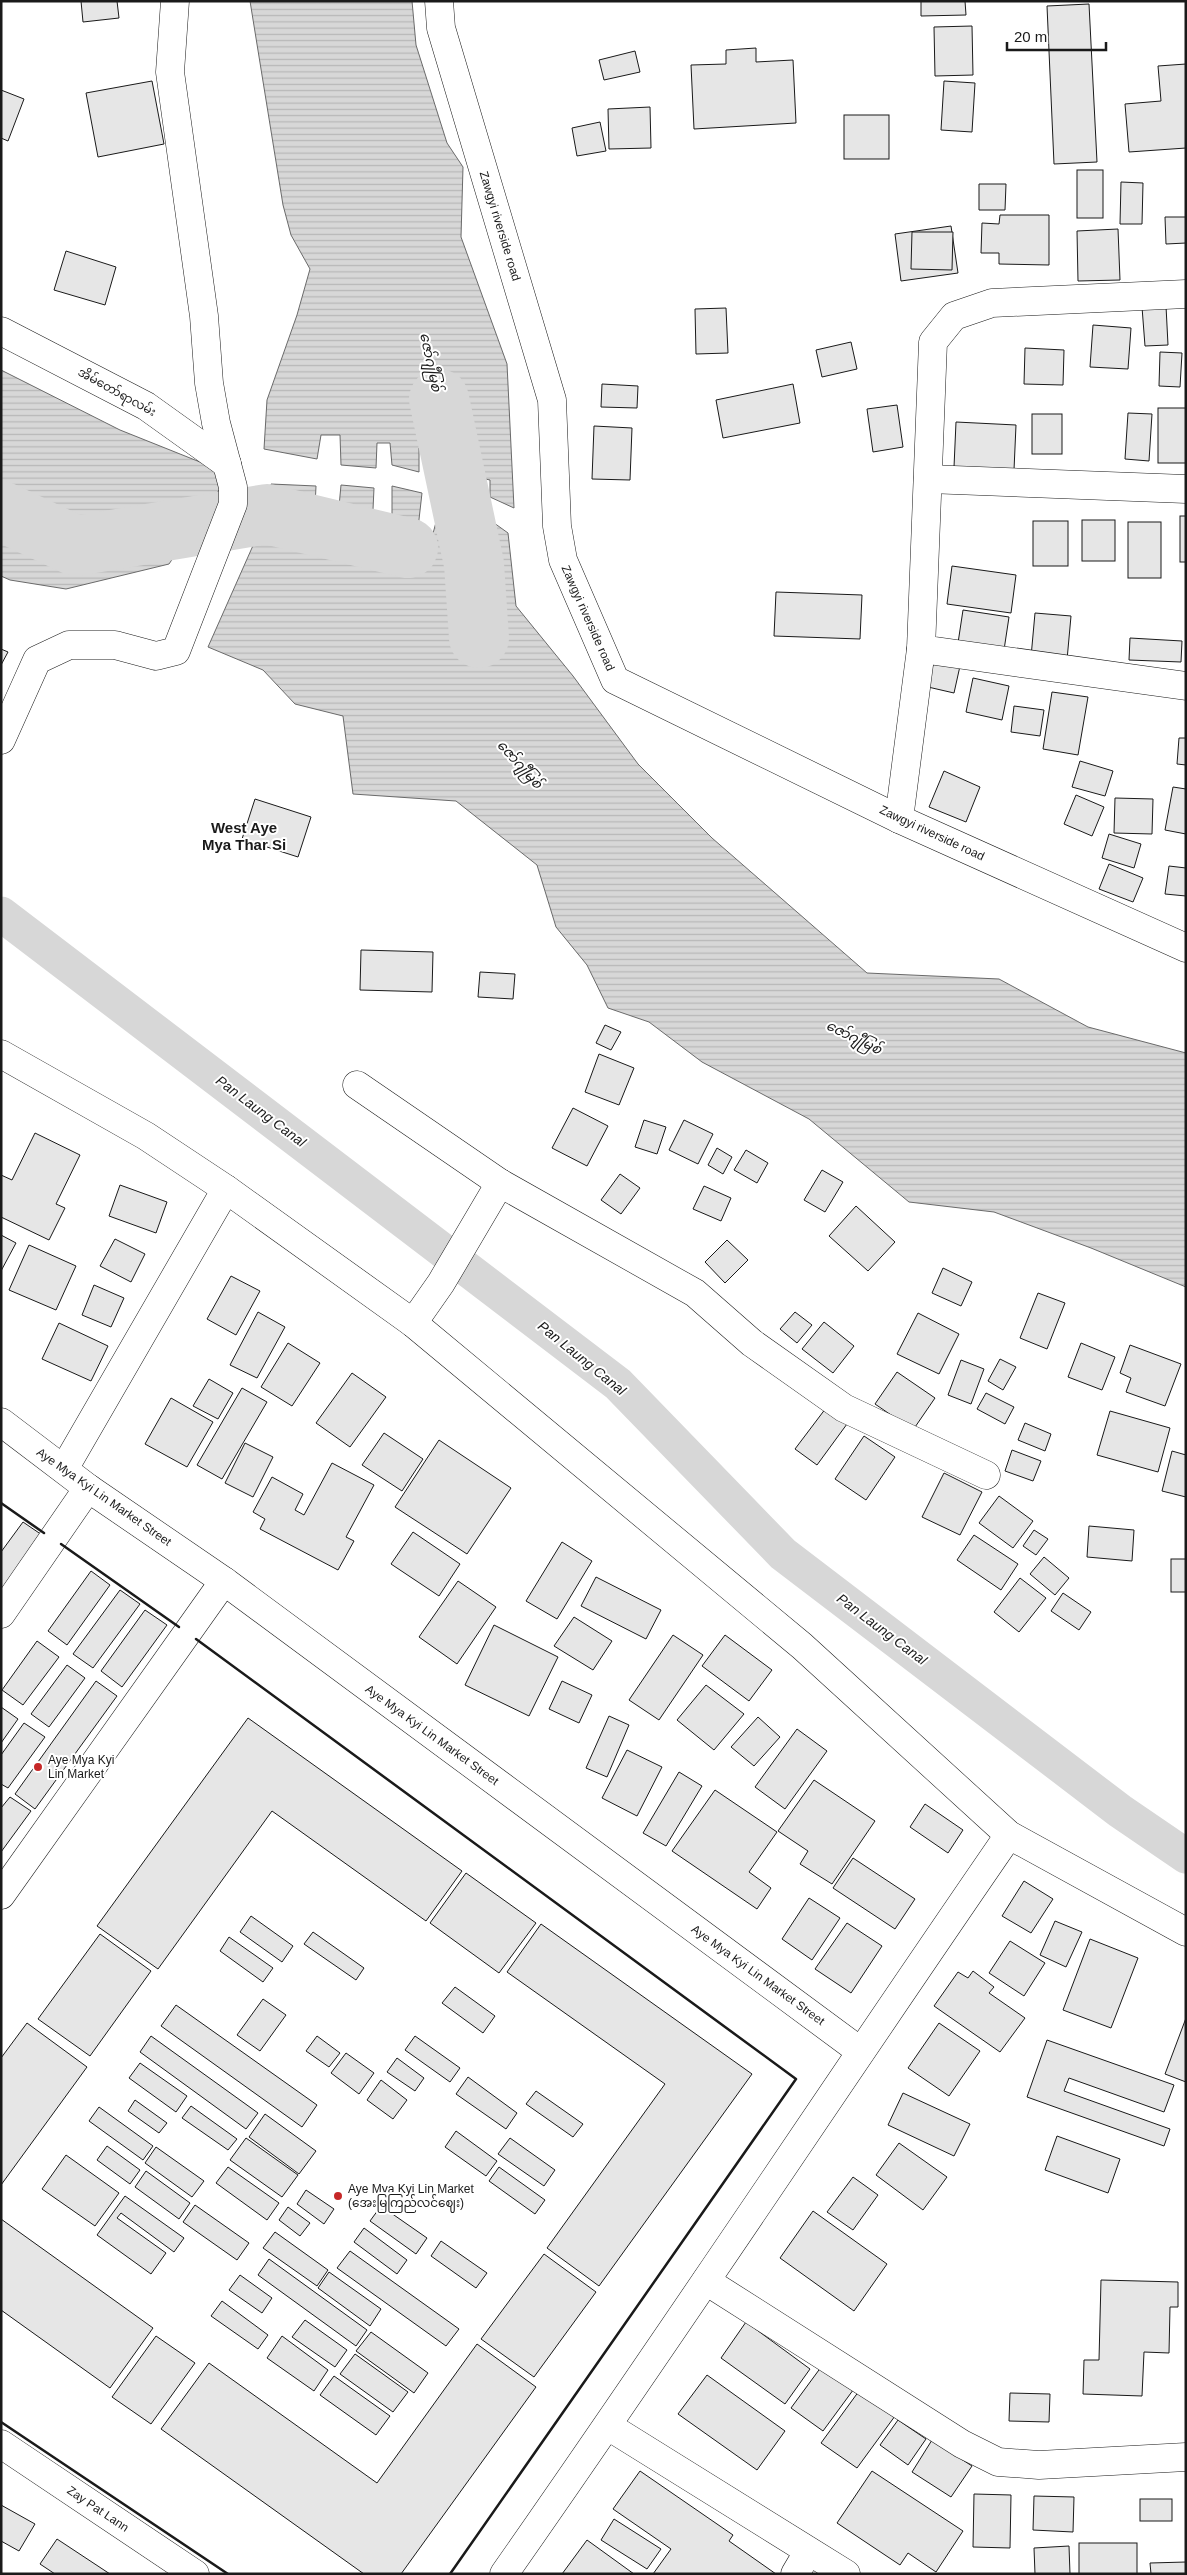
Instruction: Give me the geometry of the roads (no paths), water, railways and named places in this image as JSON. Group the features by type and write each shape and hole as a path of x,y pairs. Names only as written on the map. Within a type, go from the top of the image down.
{"street":[{"path":"1,740 37,660 69,646 115,646 156,656 176,652 234,504 234,487 209,383 204,316 170,72 175,1"},
{"name":"Zawgyi riverside road","path":"438,1 441,28 552,400 557,526 562,560 615,680 899,819 1186,948"},
{"path":"899,819 921,649 933,342 954,316 992,304 1186,294"},
{"name":"အိမ်တော်ရာလမ်း","path":"1,331 146,406 227,464"},
{"path":"928,479 1186,489"},
{"path":"921,649 1186,686"},
{"path":"1,1054 146,1136 226,1189 413,1323 802,1646 1009,1835 1186,1932"},
{"path":"357,1085 500,1183 696,1293 752,1343 844,1408 986,1476"},
{"path":"413,1323 441,1283 500,1183"},
{"path":"64,1469 226,1189"},
{"name":"Aye Mya Kyi Lin Market Street","path":"1,1422 88,1488 224,1581 860,2051"},
{"path":"1,1614 88,1488"},
{"path":"1,1895 224,1581"},
{"path":"504,2574 608,2426 860,2051 1009,1835"},
{"path":"706,2281 962,2444 998,2462 1039,2465 1186,2458"},
{"path":"608,2426 801,2563 846,2574"},
{"name":"Zay Pat Lann","path":"1,2444 195,2574"}],"water":[{"path":"250,1 412,1 416,45 447,143 463,167 461,237 507,364 514,508 490,497 490,480 472,476 471,487 444,475 446,458 419,448 419,472 392,465 390,443 377,443 376,468 341,465 340,435 321,435 317,459 264,449 267,400 297,315 310,269 291,235 283,205"},
{"path":"1,370 120,430 230,474 169,564 66,589 10,580 1,576"},
{"path":"271,484 316,486 314,529 337,528 341,485 374,488 372,531 392,532 392,486 422,493 417,537 431,541 443,496 467,507 459,549 478,557 483,515 508,533 516,606 573,676 638,764 712,838 867,973 999,979 1088,1027 1186,1053 1186,1287 1091,1248 994,1212 909,1202 809,1119 702,1062 649,1022 608,1008 587,965 556,927 537,865 456,801 353,794 343,716 295,704 263,670 208,647 267,514 272,495"}],"waterway":[{"name":"ဇော်ဂျီမြစ်","path":"439,399 474,564 479,638"},
{"path":"1,511 76,546 267,514 408,548"},
{"name":"Pan Laung Canal","path":"1,914 618,1384 783,1554 1120,1811 1186,1856"}],"place":[{"name":"Aye Mya Kyi Lin Market","path":"38,1767"},
{"name":"Aye Mya Kyi Lin Market (အေးမြကြည်လင်ဈေး)","path":"338,2196"}],"district":[{"name":"West Aye Mya Thar Si","path":"244,836"}]}
